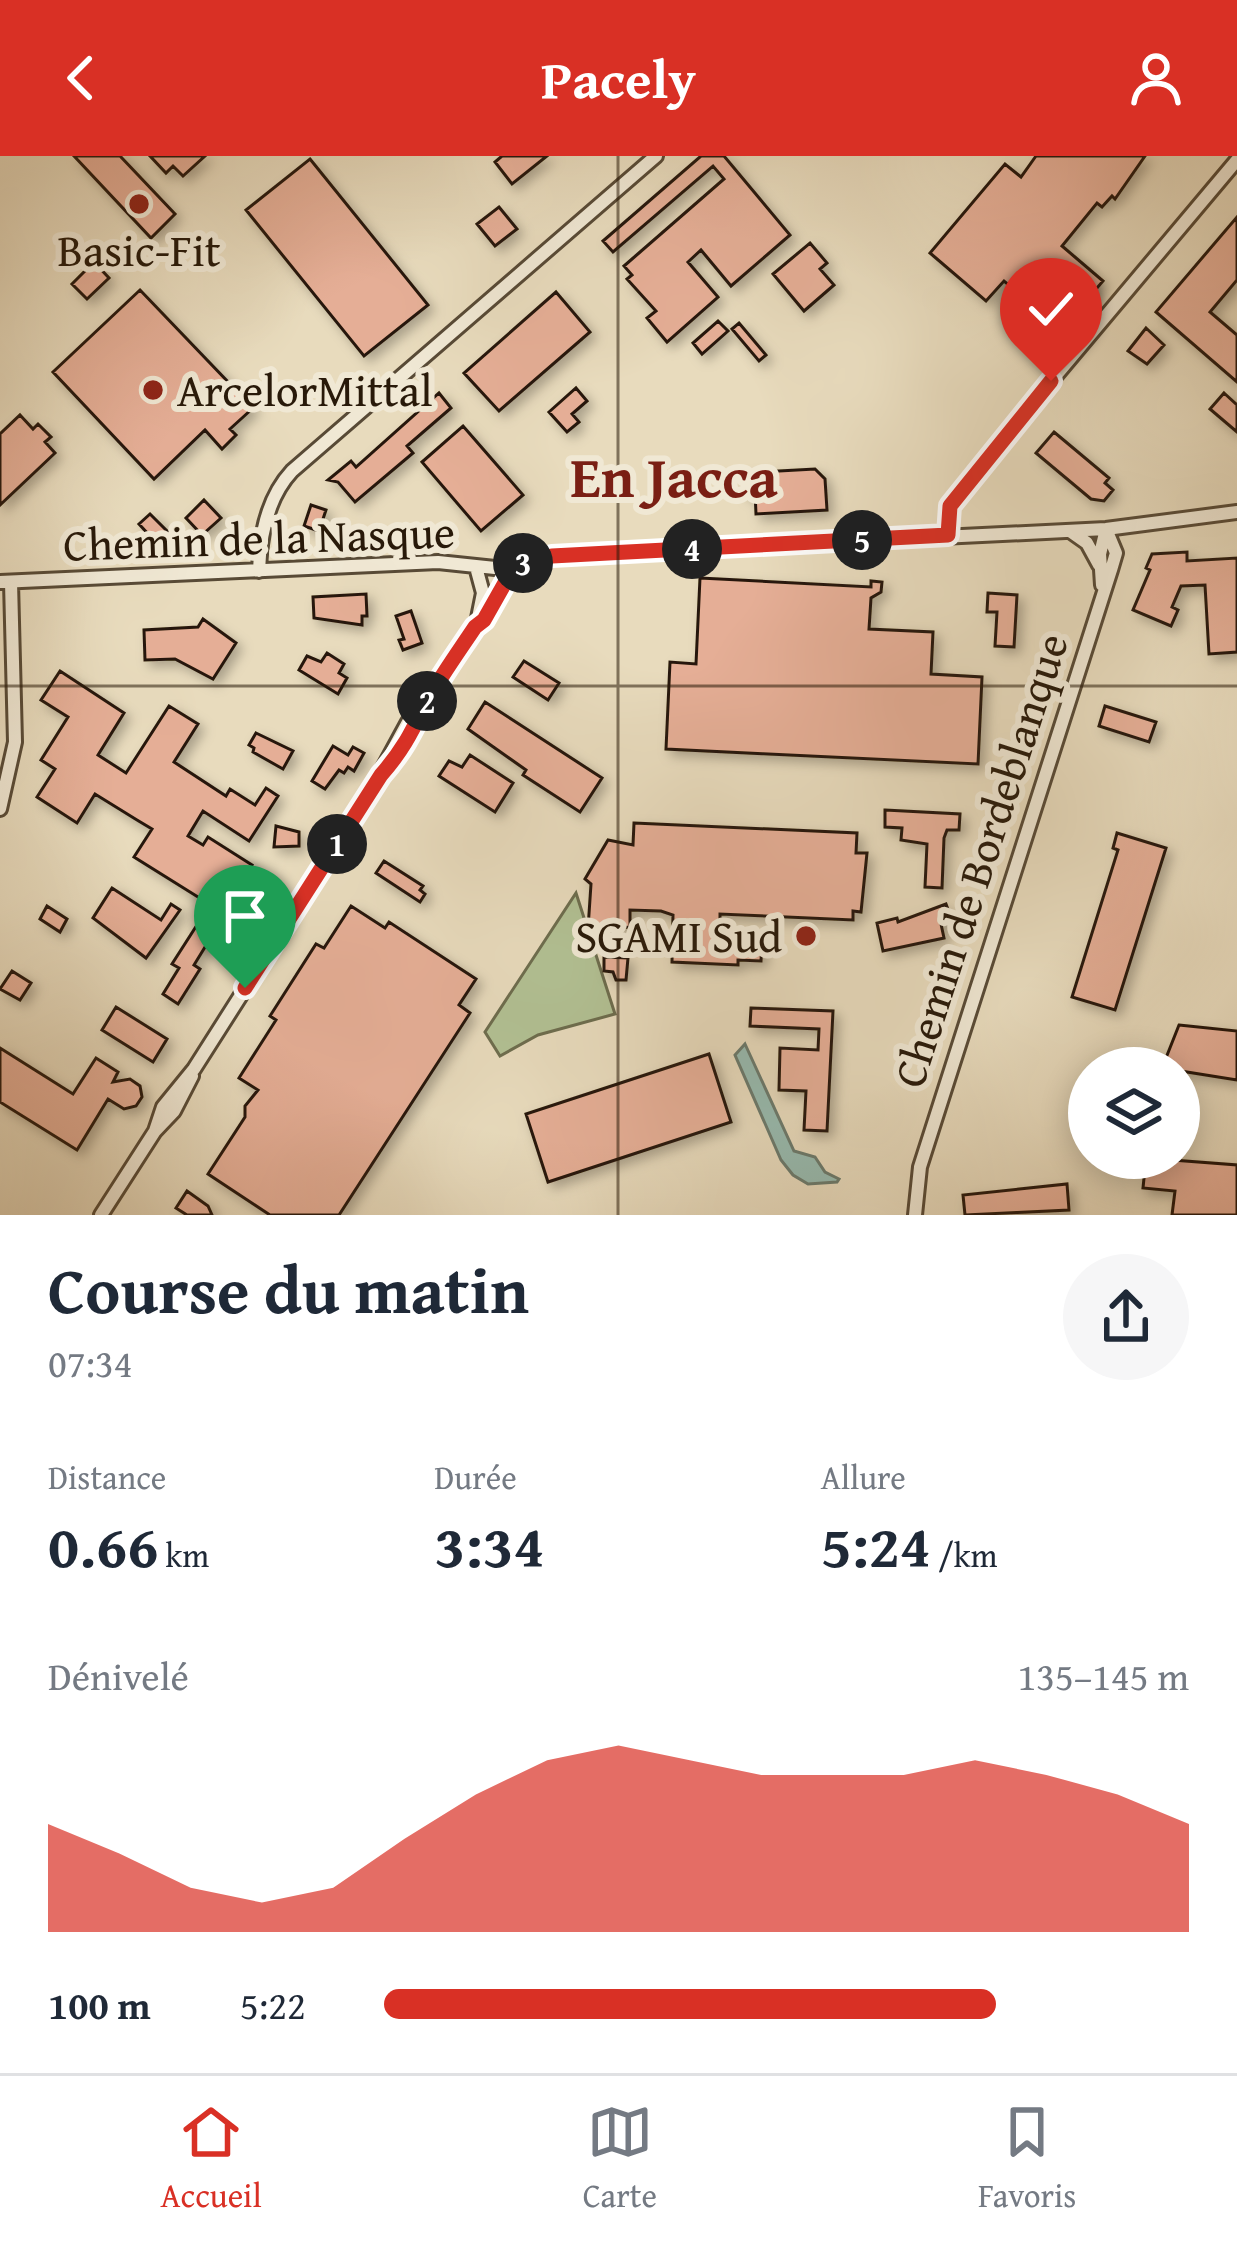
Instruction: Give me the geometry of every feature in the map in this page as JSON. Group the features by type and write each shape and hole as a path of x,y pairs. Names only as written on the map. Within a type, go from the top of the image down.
{"street":[{"path":"259,571 264,524 277,490 292,471 656,156"},
{"path":"948,535 950,506 968,480 1237,160"},
{"name":"Chemin de la Nasque","path":"5,582 438,562 514,567 552,556 1106,529 1237,512"},
{"path":"1106,529 1116,553 1139,526"},
{"path":"1100,598 1106,529"},
{"path":"1069,531 1087,544 1100,567"},
{"name":"Chemin de Bordeblanque","path":"915,1215 920,1167 1116,553"},
{"path":"101,1215 155,1131 163,1107 194,1069 381,775 402,752 475,627 483,593 476,567"},
{"path":"475,627 484,620 514,567"},
{"path":"0,809 15,742 5,582"}],"green space":[{"path":"576,893 615,1014 538,1035 500,1056 485,1032"}],"water":[{"path":"745,1044 794,1151 815,1157 837,1182 808,1184 781,1160 735,1055"}],"building":[{"path":"74,156 120,156 175,214 151,238"},
{"path":"150,156 205,156 183,176 173,166 166,173"},
{"path":"502,156 547,156 512,184 495,162"},
{"path":"701,156 724,156 790,235 731,286 701,250 688,262 718,297 667,342 647,318 656,311 627,279 632,275 624,266 724,179 713,166 613,252 603,241"},
{"path":"1036,156 1145,156 1115,199 1112,196 1102,207 1097,203 1062,246 1103,281 1062,329 1004,281 986,301 930,253 1005,164 1021,177"},
{"path":"310,159 428,305 364,356 246,210"},
{"path":"499,207 517,229 495,246 477,224"},
{"path":"1237,217 1237,280 1210,312 1237,335 1237,382 1156,312"},
{"path":"810,243 827,263 820,269 834,285 804,311 773,274"},
{"path":"94,262 109,278 87,299 72,284"},
{"name":"ArcelorMittal","path":"140,290 253,408 230,429 236,435 222,449 205,430 154,479 53,372"},
{"path":"556,292 590,332 499,411 464,373"},
{"path":"718,321 728,331 702,354 693,343"},
{"path":"739,323 766,355 759,361 732,329"},
{"path":"1146,328 1164,345 1147,364 1128,351"},
{"path":"576,388 587,401 572,414 579,422 567,432 549,412"},
{"path":"439,393 451,408 407,446 413,453 355,502 338,482 328,480 351,461 356,467"},
{"path":"1224,393 1237,405 1237,432 1210,409"},
{"path":"20,415 33,429 38,424 51,437 45,442 55,453 0,505 0,434"},
{"path":"463,426 523,495 481,531 422,462"},
{"path":"1054,432 1109,478 1105,483 1113,490 1104,501 1091,499 1036,453"},
{"path":"815,469 825,479 827,510 756,514 755,492 744,493 743,473"},
{"path":"204,500 221,518 202,535 186,518"},
{"path":"311,505 326,510 319,531 304,526"},
{"path":"150,514 174,538 162,549 139,524"},
{"path":"1187,552 1187,561 1237,558 1237,652 1209,654 1205,585 1181,586 1172,607 1178,610 1171,626 1133,610 1152,554"},
{"path":"700,578 871,587 871,581 882,582 881,592 871,598 869,629 933,632 931,674 982,677 978,764 666,749 670,662 696,664"},
{"path":"988,593 1017,595 1014,647 995,646 997,612 987,612"},
{"path":"366,594 367,616 362,616 362,625 314,618 313,597"},
{"path":"411,611 422,643 403,650 396,616"},
{"path":"203,619 236,643 213,679 175,659 145,660 144,630 198,627"},
{"path":"327,653 344,664 339,673 347,678 338,694 299,670 307,656 321,662"},
{"path":"524,661 559,683 548,700 513,677"},
{"path":"60,671 124,713 98,755 126,773 169,706 198,724 174,762 226,796 230,789 255,805 266,788 278,796 249,841 203,811 188,836 203,845 208,837 252,865 222,912 134,857 152,829 95,794 77,823 37,797 55,769 41,760 68,717 41,700"},
{"path":"485,702 602,778 580,812 523,775 526,770 468,729"},
{"path":"1105,706 1156,722 1149,742 1099,726"},
{"path":"256,733 293,751 283,769 253,752 249,745"},
{"path":"333,746 348,755 353,747 364,753 354,771 339,770 325,789 312,781"},
{"path":"470,755 513,783 495,812 439,776 449,761 462,767"},
{"path":"885,810 960,814 959,830 947,830 944,838 942,888 925,887 927,844 901,840 902,828 885,827"},
{"path":"634,823 857,833 856,853 867,853 861,912 853,911 853,920 720,914 720,939 762,941 761,961 738,960 738,965 672,962 673,915 661,911 630,910 630,927 588,929 591,884 585,879 608,840 633,845"},
{"path":"276,826 299,832 299,846 274,847"},
{"path":"1117,833 1166,848 1115,1010 1072,997 1118,850 1113,848"},
{"path":"384,861 423,886 420,902 376,873"},
{"path":"112,888 161,920 171,904 180,910 146,958 93,918"},
{"path":"946,904 952,920 941,924 944,938 883,951 877,923 897,918 898,922"},
{"path":"47,906 67,919 60,932 40,919"},
{"path":"351,906 385,928 389,922 476,979 459,1005 470,1013 339,1215 270,1215 208,1174 258,1090 239,1078 276,1020 270,1016 316,944 324,948"},
{"path":"197,925 213,934 194,965 200,969 178,1004 163,994 179,968 172,964"},
{"path":"604,957 628,958 626,980 616,980 613,972 604,971"},
{"path":"12,971 31,983 20,1000 0,989"},
{"path":"116,1007 167,1039 153,1062 102,1030"},
{"path":"751,1008 833,1011 827,1131 804,1130 806,1091 779,1090 780,1048 818,1050 819,1029 750,1026"},
{"path":"1179,1025 1237,1031 1237,1080 1200,1074 1200,1047 1170,1047"},
{"path":"0,1048 73,1094 96,1058 118,1072 113,1082 130,1079 140,1086 142,1097 136,1106 124,1109 108,1099 77,1150 0,1102"},
{"path":"709,1054 731,1122 548,1182 526,1114"},
{"path":"1200,1162 1237,1165 1237,1215 1172,1215 1175,1191 1143,1188 1144,1179 1200,1179"},
{"path":"1067,1184 1069,1210 965,1215 963,1195"},
{"path":"187,1191 208,1206 212,1215 187,1215 176,1208"}],"place":[{"name":"Basic-Fit","path":"139,204"},
{"name":"ArcelorMittal","path":"153,390"},
{"name":"SGAMI Sud","path":"806,936"}],"district":[{"name":"En Jacca","path":"674,477"}],"route":[{"path":"245,988 381,775 402,752 426,704 514,567 552,556 948,535 950,506 1051,381"}]}
